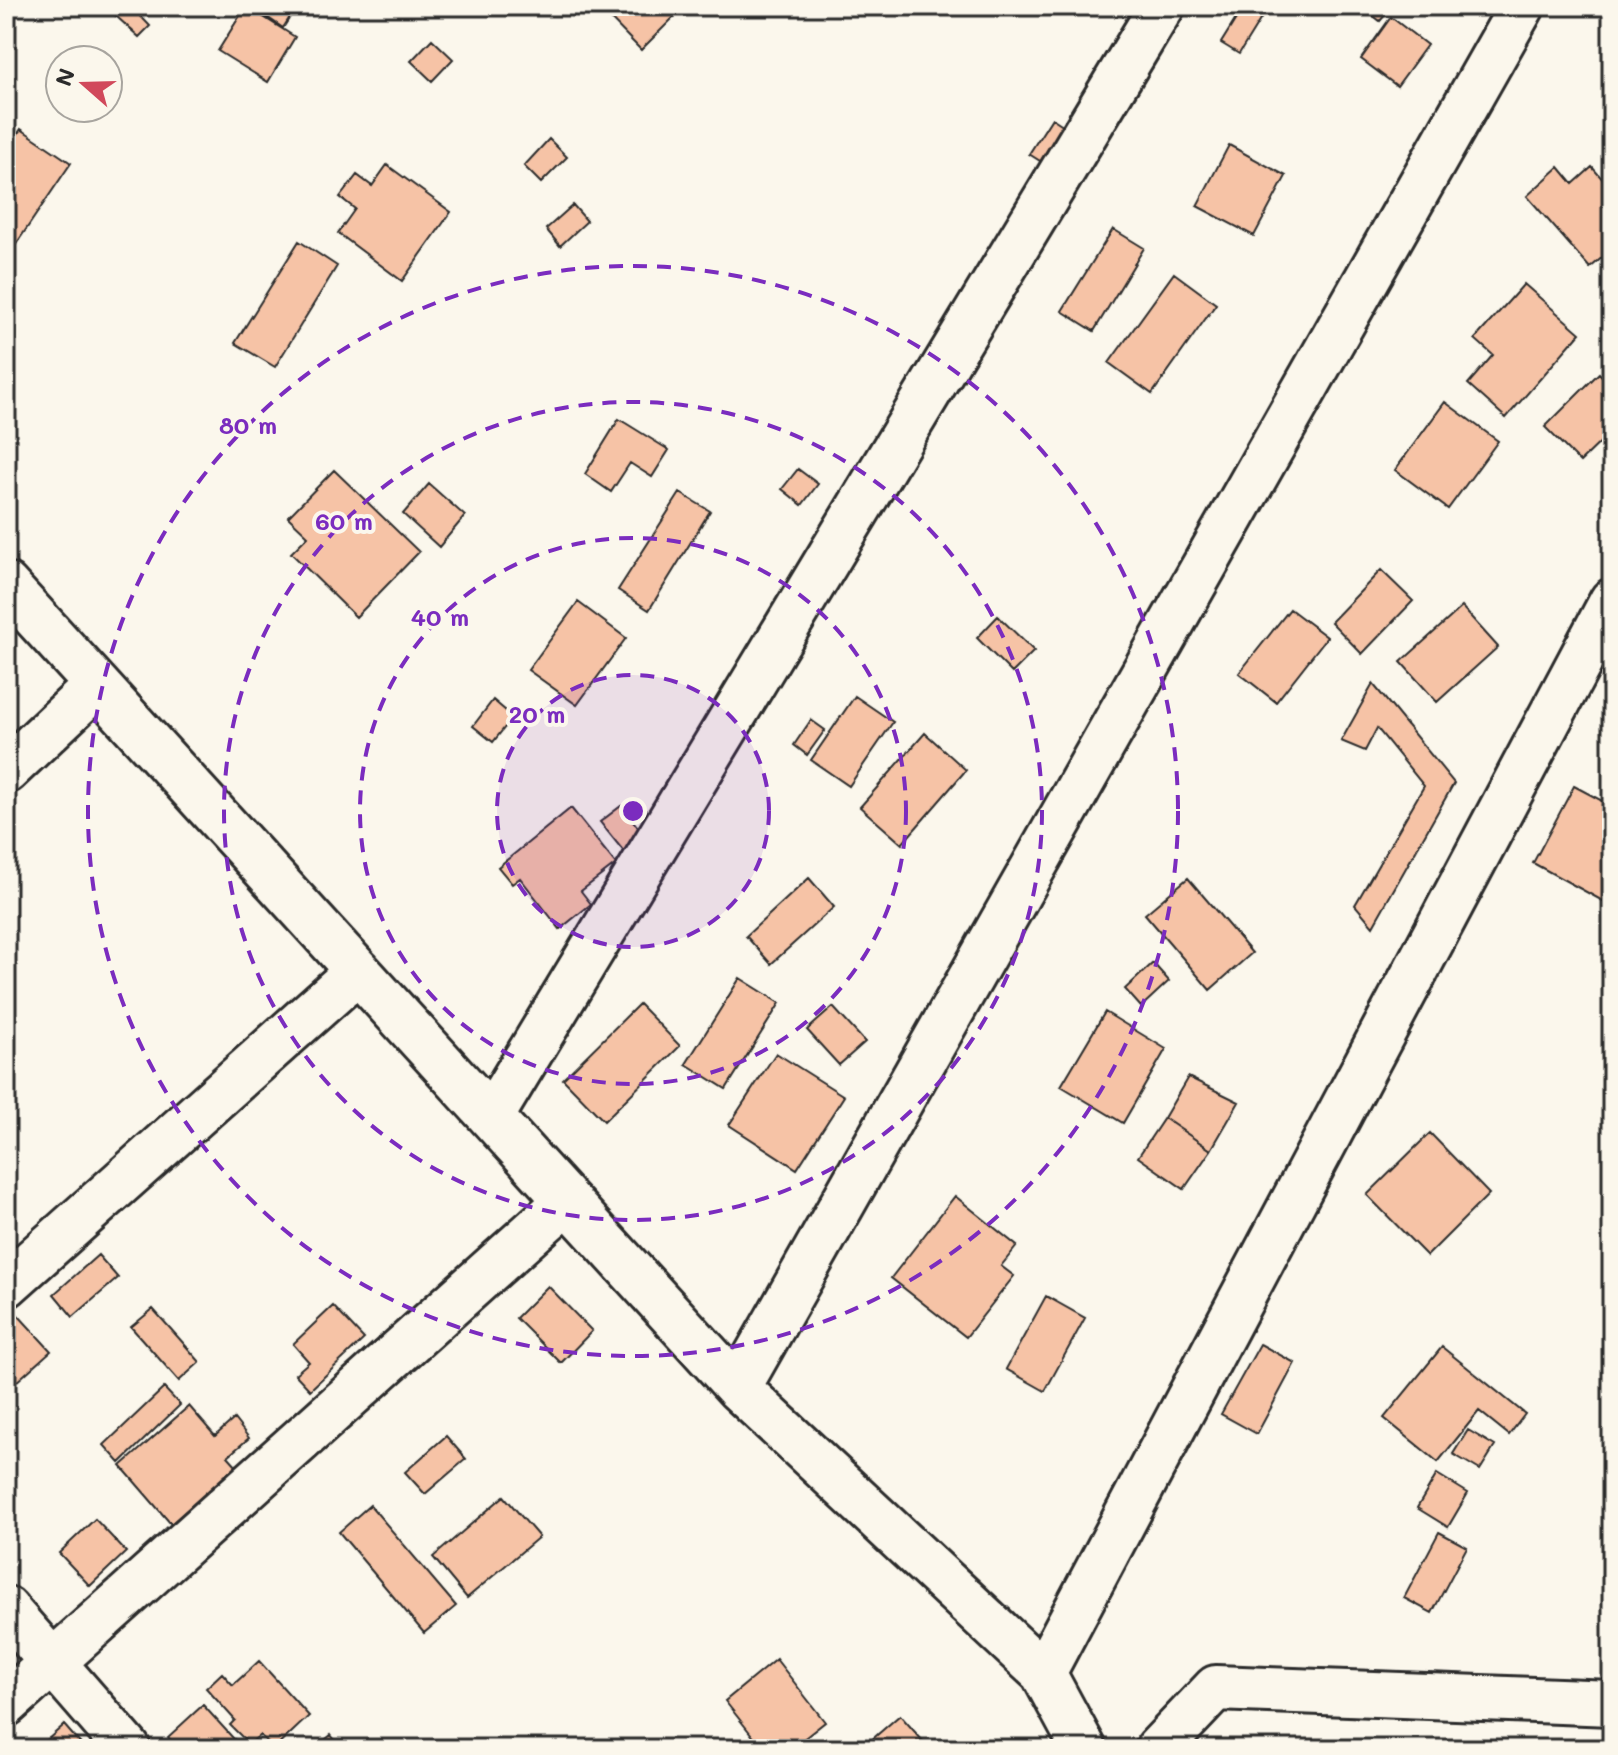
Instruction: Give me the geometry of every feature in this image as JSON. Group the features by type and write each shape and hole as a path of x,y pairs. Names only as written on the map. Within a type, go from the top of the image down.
{"street":[{"path":"491,1117 1162,6"},
{"path":"738,1388 1522,6"},
{"path":"6,585 738,1388 1043,1673 1084,1749"},
{"path":"1043,1673 1612,601"},
{"path":"6,771 97,685"},
{"path":"6,1285 358,971"},
{"path":"6,1704 567,1201"},
{"path":"6,1609 128,1749"},
{"path":"1158,1749 1216,1688 1612,1703"}],"building":[{"path":"105,6 131,6 150,26 139,37"},
{"path":"246,6 295,37 268,82 218,51"},
{"path":"251,6 297,6 283,28"},
{"path":"598,6 667,6 676,15 641,50"},
{"path":"1244,6 1257,6 1265,12 1239,54 1221,43"},
{"path":"1361,6 1393,6 1380,21"},
{"path":"1391,17 1427,45 1397,86 1361,59"},
{"path":"432,39 453,59 432,81 411,61"},
{"path":"1052,118 1078,135 1056,171 1029,154"},
{"path":"21,129 71,163 6,259 6,151"},
{"path":"549,139 567,157 541,183 524,166"},
{"path":"1229,145 1286,176 1254,236 1197,206"},
{"path":"387,165 451,212 402,281 338,233 355,209 340,197 357,175 372,186"},
{"path":"1559,167 1573,184 1592,167 1612,190 1612,249 1590,268 1527,196"},
{"path":"573,205 587,221 560,246 546,229"},
{"path":"1113,229 1144,248 1094,331 1062,311"},
{"path":"299,241 337,266 275,367 235,343"},
{"path":"1174,273 1216,304 1152,394 1109,363"},
{"path":"1524,284 1580,333 1506,418 1468,384 1493,355 1475,339"},
{"path":"1599,373 1612,387 1612,431 1580,462 1545,427"},
{"path":"1445,402 1498,441 1448,509 1395,470"},
{"path":"619,419 669,450 652,477 630,463 611,492 585,474"},
{"path":"798,469 818,484 802,505 782,489"},
{"path":"334,470 419,552 356,617 291,553 308,536 288,517"},
{"path":"429,484 465,516 439,547 403,514"},
{"path":"680,493 710,511 649,610 618,590"},
{"path":"1381,570 1413,601 1362,654 1331,622"},
{"path":"578,602 626,638 577,705 528,670"},
{"path":"1462,607 1498,647 1437,702 1401,662"},
{"path":"1290,609 1327,637 1276,702 1239,673"},
{"path":"998,616 1034,651 1012,673 977,638"},
{"path":"1373,684 1454,783 1373,926 1355,905 1424,786 1377,728 1365,751 1341,741"},
{"path":"855,696 893,722 849,786 811,760"},
{"path":"493,700 513,717 493,742 473,726"},
{"path":"811,720 825,730 807,755 794,745"},
{"path":"925,733 966,770 902,844 860,807"},
{"path":"1574,786 1612,806 1612,906 1533,863"},
{"path":"621,806 646,837 625,853 600,822"},
{"path":"571,808 616,864 581,891 591,904 560,929 520,878 512,884 498,867"},
{"path":"809,878 834,907 771,964 746,936"},
{"path":"1188,878 1252,953 1210,990 1145,914"},
{"path":"1153,963 1169,981 1141,1007 1125,989"},
{"path":"740,978 780,1003 726,1089 686,1064"},
{"path":"639,1004 680,1046 604,1121 563,1079"},
{"path":"833,1007 865,1042 839,1065 807,1030"},
{"path":"1105,1012 1166,1049 1123,1123 1061,1086"},
{"path":"776,1053 844,1096 797,1169 729,1125"},
{"path":"1188,1077 1239,1102 1211,1150 1164,1118"},
{"path":"1164,1118 1211,1150 1184,1189 1138,1157"},
{"path":"1430,1133 1489,1194 1427,1256 1367,1195"},
{"path":"955,1196 1017,1246 1001,1266 1014,1276 966,1337 891,1278"},
{"path":"98,1255 118,1278 73,1317 54,1294"},
{"path":"548,1286 592,1331 561,1363 516,1318"},
{"path":"1046,1296 1085,1318 1045,1391 1006,1369"},
{"path":"333,1306 364,1339 310,1390 295,1374 309,1362 293,1344"},
{"path":"153,1309 200,1362 179,1381 131,1327"},
{"path":"18,1315 51,1351 6,1391 6,1326"},
{"path":"1260,1344 1295,1363 1257,1434 1221,1414"},
{"path":"1442,1347 1525,1414 1509,1435 1479,1411 1438,1462 1384,1418"},
{"path":"164,1388 180,1405 120,1463 104,1445"},
{"path":"189,1406 215,1436 234,1419 249,1438 228,1456 237,1466 171,1524 121,1466"},
{"path":"1468,1430 1495,1446 1480,1470 1453,1454"},
{"path":"446,1436 466,1459 425,1494 405,1472"},
{"path":"1437,1474 1468,1493 1448,1527 1417,1508"},
{"path":"504,1496 539,1537 467,1598 433,1557"},
{"path":"370,1505 456,1606 424,1633 339,1532"},
{"path":"95,1519 126,1552 90,1586 59,1553"},
{"path":"1439,1532 1467,1547 1432,1613 1404,1598"},
{"path":"776,1659 825,1722 791,1749 763,1749 725,1701"},
{"path":"259,1661 309,1716 274,1749 260,1735 249,1744 230,1725 235,1720 206,1688 222,1673 233,1685"},
{"path":"203,1705 243,1749 178,1749 168,1737"},
{"path":"900,1715 930,1749 861,1749"},
{"path":"64,1725 85,1749 37,1749"},
{"path":"331,1735 342,1749 314,1749"}]}
